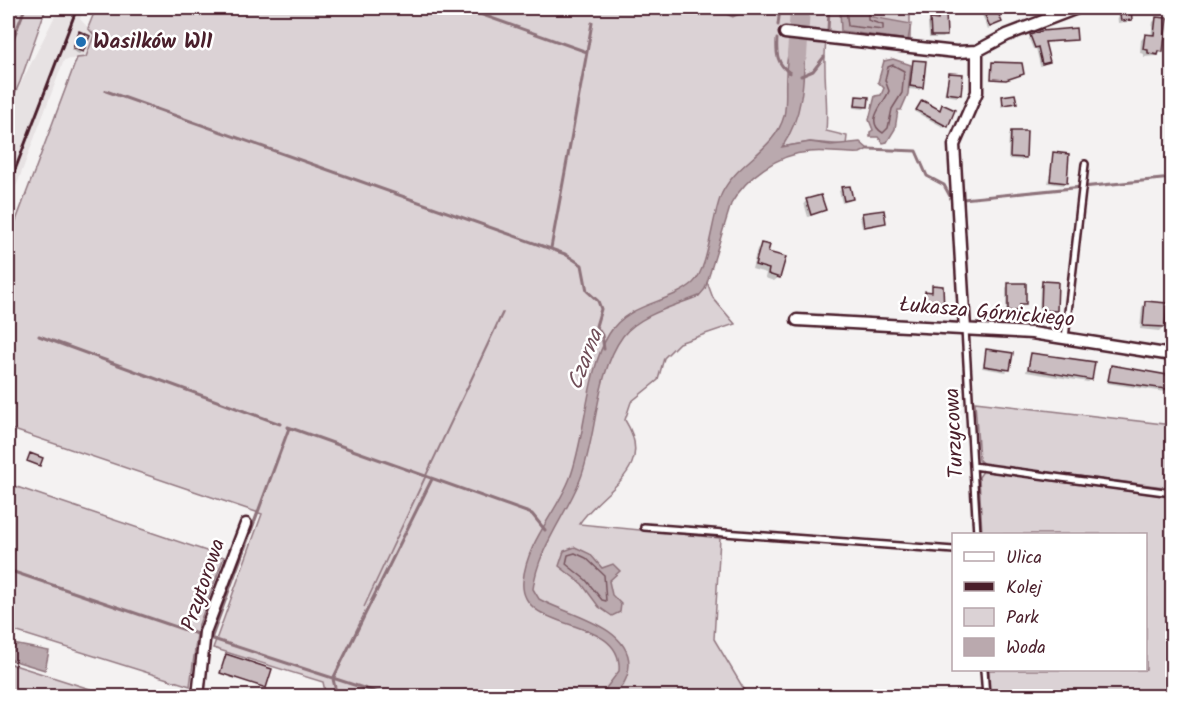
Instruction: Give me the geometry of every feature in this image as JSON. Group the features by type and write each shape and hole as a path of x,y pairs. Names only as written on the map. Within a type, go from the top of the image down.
{"street":[{"path":"785,33 956,52 977,51 1007,35 1077,8"},
{"path":"965,329 954,145 977,92 977,51"},
{"name":"Łukasza Górnickiego","path":"797,320 965,329 1065,338 1173,355"},
{"name":"Przytorowa","path":"198,696 205,632 246,524"}],"lane":[{"path":"1065,338 1085,164"},
{"name":"Turzycowa","path":"965,329 977,533"},
{"path":"973,466 1173,493"},
{"path":"644,527 952,550"},
{"path":"984,671 986,696"}],"shaded area":[{"path":"59,8 84,8 80,19 94,34 86,57 64,60 8,208 8,109"}],"green space":[{"path":"8,8 46,8 8,109"},
{"path":"96,8 910,8 910,50 826,41 826,131 847,136 846,145 810,142 782,147 727,196 706,279 713,298 735,324 679,343 664,358 658,380 631,402 625,420 633,438 635,453 631,466 623,478 579,524 720,538 714,639 748,696 326,696 323,682 213,648 262,514 8,428 8,242 77,58 86,57 94,35 88,28","holes":["502,313 503,313 364,607"]},
{"path":"975,402 1172,425 1172,488 984,464 979,460"},
{"path":"983,471 1172,497 1172,696 990,696 989,671 1147,671 1147,533 982,533 979,477"},
{"path":"8,484 224,557 198,627 190,686 8,629"},
{"path":"8,663 112,696 8,696"}],"water":[{"path":"840,8 874,8 872,17 911,24 908,40 841,31"},
{"path":"790,39 805,40 803,82 795,122 782,147 810,142 831,145 860,142 868,149 860,153 797,154 775,162 754,176 731,204 705,289 699,296 638,322 623,336 614,351 602,387 586,463 574,494 540,560 533,589 539,599 594,623 619,640 626,652 629,665 627,674 624,682 612,696 600,696 619,671 616,653 605,640 552,618 537,610 526,598 523,581 530,553 570,478 580,443 595,366 609,334 627,315 683,290 693,283 707,254 722,193 737,173 773,138 779,128 785,111 786,70"},
{"path":"893,59 911,65 908,94 901,110 898,110 895,129 887,142 883,143 878,137 870,137 870,132 873,130 869,120 875,96 881,95 884,88 878,82 884,61"},
{"path":"575,547 590,554 602,568 613,564 620,571 609,581 612,595 621,604 620,612 612,616 599,607 582,584 559,566 564,551"},
{"path":"8,643 49,651 45,670 8,659"}],"building":[{"path":"982,8 996,8 1002,22 990,27"},
{"path":"1119,8 1131,8 1132,20 1121,21"},
{"path":"946,12 947,36 931,36 930,19 938,20 938,13"},
{"path":"1156,17 1167,18 1163,52 1159,51 1158,55 1148,53 1148,50 1143,49 1145,34 1154,35"},
{"path":"1076,28 1077,40 1045,42 1050,62 1042,64 1038,47 1035,48 1030,35 1041,31"},
{"name":"Wasilków Wl1","path":"79,31 90,36 83,52 73,48"},
{"path":"913,60 926,61 923,88 910,86"},
{"path":"992,62 1022,63 1024,74 1006,80 991,79"},
{"path":"949,73 963,74 961,95 946,93"},
{"path":"1015,94 1017,103 1003,105 1002,96"},
{"path":"856,96 869,97 868,107 855,106"},
{"path":"922,100 940,110 942,104 955,110 948,127 916,110"},
{"path":"1011,131 1027,131 1026,158 1010,157"},
{"path":"1053,152 1069,154 1067,183 1050,181"},
{"path":"850,186 853,199 844,201 841,187"},
{"path":"821,195 826,210 811,215 806,199"},
{"path":"884,210 886,223 864,227 862,213"},
{"path":"761,243 770,245 768,252 786,257 780,278 768,274 769,269 755,265"},
{"path":"1042,281 1058,282 1057,311 1041,310"},
{"path":"1008,283 1026,283 1026,304 1020,304 1020,311 1008,311"},
{"path":"932,285 943,286 944,311 929,311 929,304 925,304 925,291 932,292"},
{"path":"1145,301 1167,303 1165,327 1143,326"},
{"path":"986,349 1013,353 1010,370 984,366"},
{"path":"1031,353 1095,362 1092,380 1028,369"},
{"path":"1111,365 1173,376 1173,390 1108,381"},
{"path":"30,453 43,458 40,466 27,461"},
{"path":"226,654 272,669 266,688 220,673"}],"waterway":[{"path":"8,52 25,8"},
{"path":"463,8 587,52 551,248"},
{"path":"627,8 653,10 666,8 684,14 702,11 726,13 733,16 770,8"},
{"path":"778,25 780,8"},
{"name":"Czarna","path":"797,56 800,8"},
{"path":"828,31 829,8"},
{"path":"587,52 592,23"},
{"path":"777,39 778,58 782,66 790,73"},
{"path":"801,76 813,71 824,57"},
{"path":"106,91 565,254 582,265 587,291 598,301 601,309 596,326 602,335 604,349"},
{"path":"868,149 916,151 927,176 944,185 951,198 954,198"},
{"path":"963,199 1172,178"},
{"path":"39,336 280,424"},
{"path":"288,427 532,514 545,530"},
{"path":"211,639 289,428"},
{"path":"337,696 333,679 432,479"},
{"path":"8,570 200,635"},
{"path":"210,638 388,696"}],"railway":[{"path":"8,188 77,8"}],"place":[{"name":"Wasilków Wl1","path":"81,42"}]}
